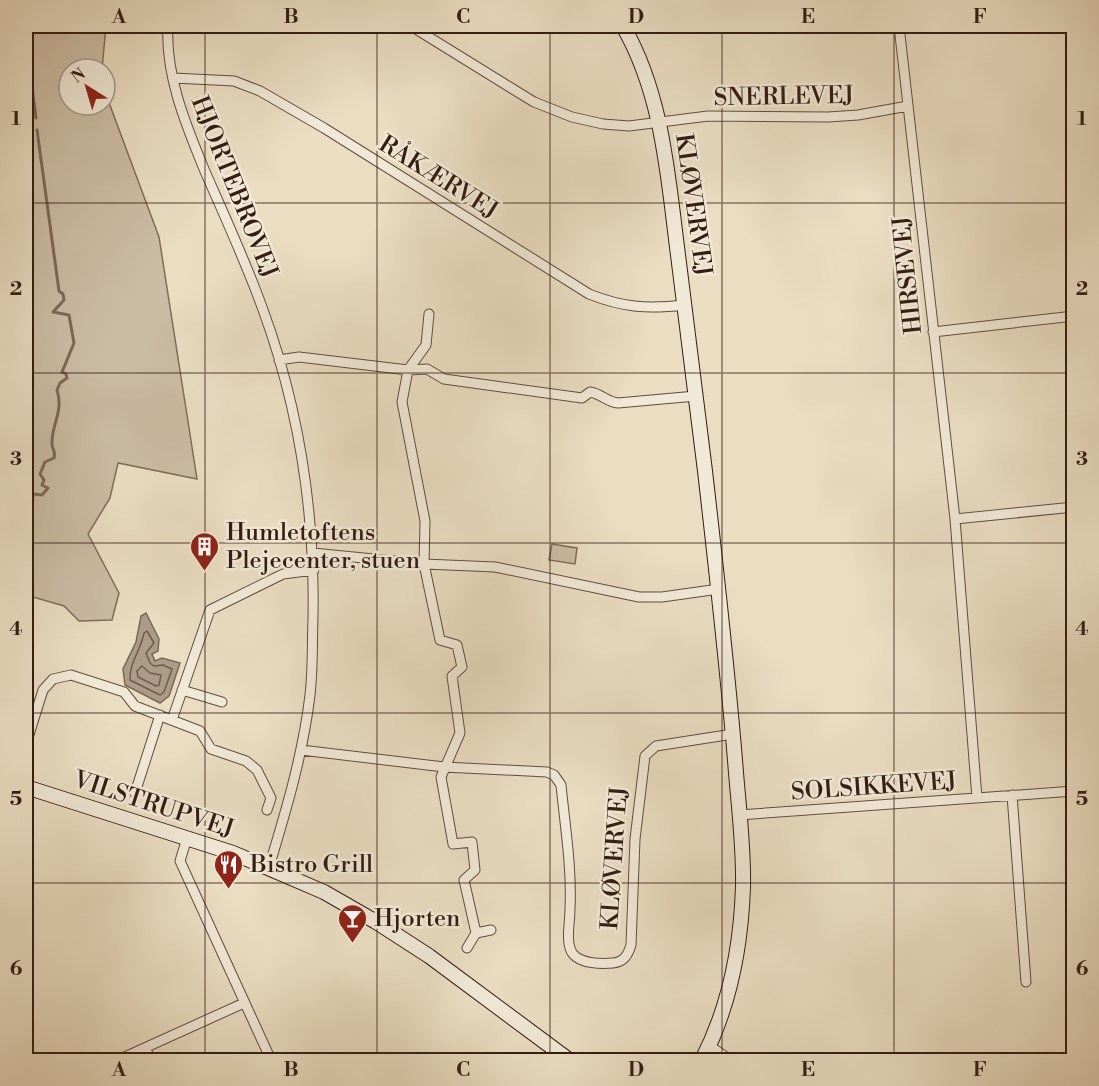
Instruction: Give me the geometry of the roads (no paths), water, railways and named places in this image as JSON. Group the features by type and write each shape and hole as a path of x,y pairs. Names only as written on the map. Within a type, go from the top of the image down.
{"street":[{"name":"HJORTEBROVEJ","path":"168,26 173,78 183,118 262,307 279,360 301,449 308,492 314,570 310,694 301,750 269,867"},
{"name":"SNERLEVEJ","path":"411,26 534,102 562,113 603,124 629,126 708,116 828,117 858,115 908,106"},
{"name":"KLØVERVEJ","path":"623,26 643,72 660,123 696,396 740,815 743,885 740,929 726,1000 710,1046 702,1060"},
{"name":"HIRSEVEJ","path":"899,26 955,519 978,798"},
{"name":"RÅKÆRVEJ","path":"173,78 234,81 260,91 324,128 589,294 628,307 656,309 685,305"},
{"path":"429,314 426,345 408,370 402,402 425,520 424,564 440,640 457,645 462,667 452,676 460,733 441,777 453,844 472,842 475,870 464,880 476,933 467,948"},
{"path":"933,332 1074,316"},
{"path":"279,360 299,357 408,370 427,369 444,379 582,398 590,392 601,393 609,402 618,403 696,396"},
{"path":"955,519 1074,507"},
{"path":"313,553 424,564 495,567 639,597 662,597 718,589"},
{"path":"172,720 210,610 283,574 314,570"},
{"path":"26,744 43,690 53,679 71,675 124,692 135,706 200,731 211,749 246,760 257,770 271,798 267,810"},
{"path":"182,690 222,702"},
{"path":"135,793 160,715"},
{"name":"KLØVERVEJ","path":"444,767 548,772 554,775 561,785 571,891 569,946 576,958 613,963 621,961 629,952 631,945 635,839 645,756 656,746 733,734"},
{"path":"301,750 444,767"},
{"name":"VILSTRUPVEJ","path":"26,788 187,838 269,867 324,892 429,956 569,1060"},
{"name":"SOLSIKKEVEJ","path":"740,815 1074,791"},
{"path":"1012,795 1026,982"},
{"path":"187,838 180,861 271,1060"},
{"path":"476,933 491,930"},
{"path":"118,1060 244,1003"},
{"path":"710,1046 730,1060"},
{"path":"26,1047 32,1060"},
{"path":"146,1048 151,1060"}],"water":[{"path":"146,613 159,639 158,651 152,654 155,661 162,658 180,663 169,696 160,703 125,685 123,669 136,642 141,616"}],"waterway":[{"path":"26,41 36,118"},
{"path":"26,527 32,515 33,494 42,495 48,488 42,485 44,480 40,474 45,462 54,458 52,437 59,405 57,390 60,383 67,378 62,372 74,343 69,315 53,312 64,300 63,294 59,291 37,130"}],"place":[{"name":"Humletoftens Plejecenter, stuen","path":"205,572"},
{"name":"Bistro Grill","path":"229,890"},
{"name":"Hjorten","path":"353,944"}]}
